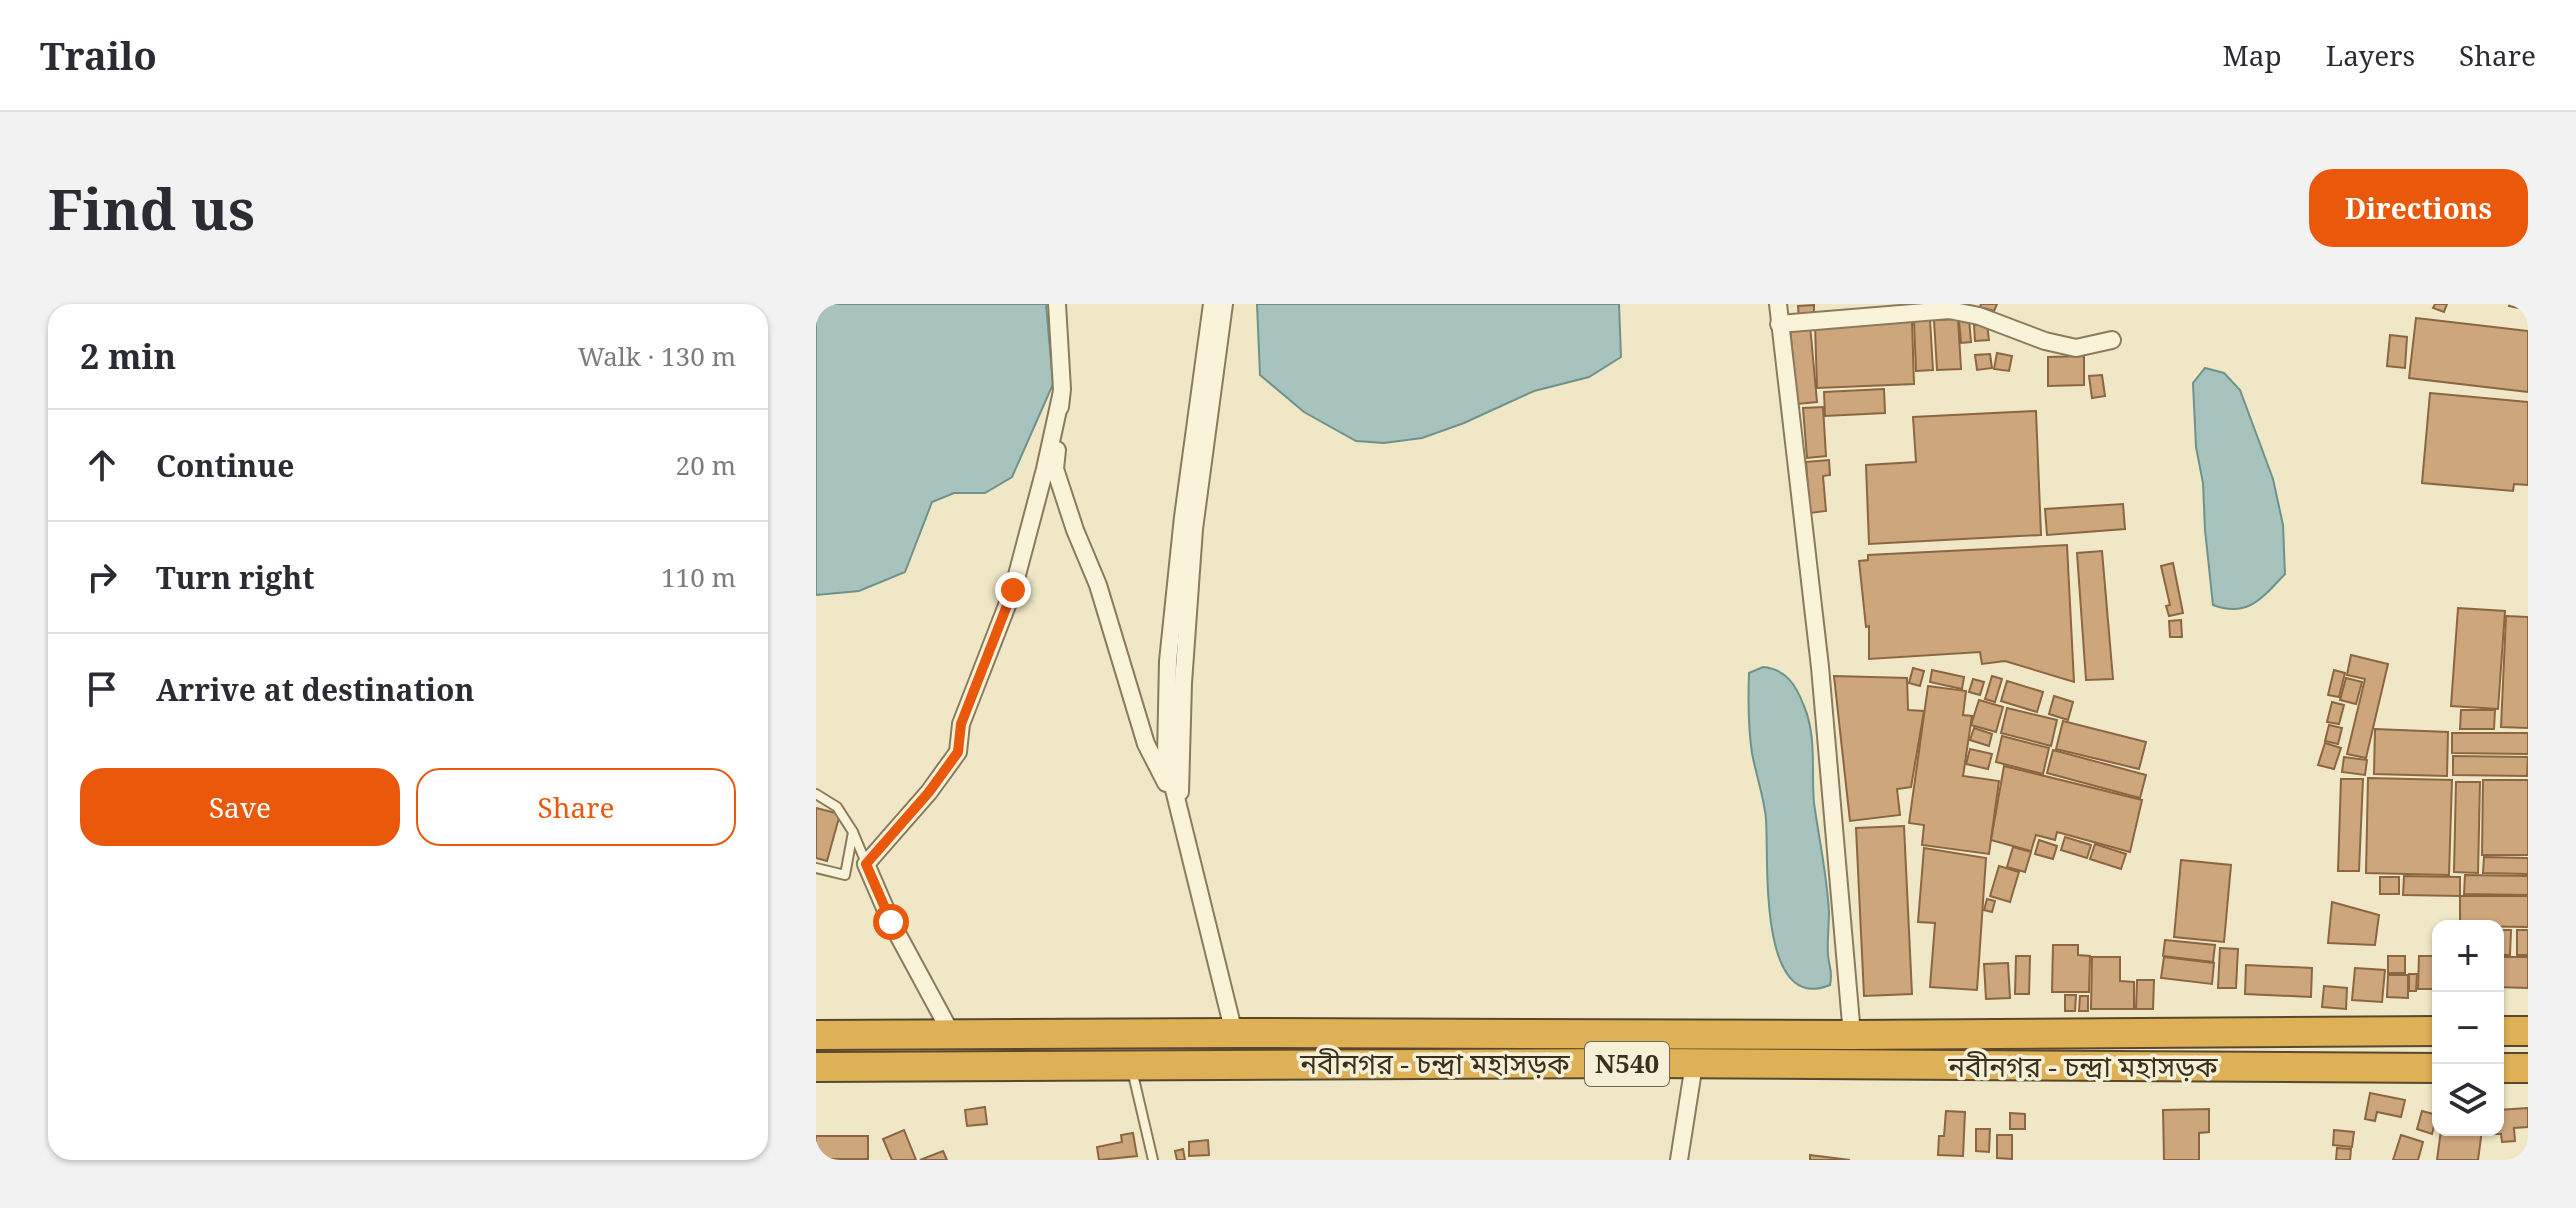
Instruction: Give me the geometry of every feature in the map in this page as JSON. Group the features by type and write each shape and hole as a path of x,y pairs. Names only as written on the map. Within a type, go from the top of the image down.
{"highway":[{"name":"নবীনগর - চন্দ্রা মহাসড়ক","path":"816,1035 1852,1035 2432,1031"},
{"path":"2504,1031 2528,1031"},
{"name":"নবীনগর - চন্দ্রা মহাসড়ক","path":"816,1067 1694,1064 2432,1068"},
{"path":"2504,1068 2528,1068"}],"street":[{"path":"1057,304 1061,396 1055,469 1075,530 1098,585 1146,744 1178,805"},
{"path":"1212,304 1183,517 1168,661 1166,757 1234,1033"},
{"path":"1178,805 1194,529 1224,304"},
{"path":"1778,304 1820,667 1852,1035"},
{"path":"1779,324 1949,310 1979,316 2045,341 2076,348 2112,340"},
{"path":"951,1033 891,922 866,864 929,792 958,752 961,724 1013,590 1061,396"},
{"path":"1679,1160 1694,1064"}],"lane":[{"path":"816,794 837,807 853,832 866,864"},
{"path":"816,868 845,875 853,832"},
{"path":"1131,1066 1153,1160"}],"water":[{"path":"816,304 1046,304 1053,384 1012,477 985,493 954,493 932,502 905,572 859,591 816,595"},
{"path":"1257,304 1619,304 1621,357 1589,377 1534,391 1464,423 1422,438 1384,443 1356,441 1304,412 1260,375"},
{"path":"2205,368 2224,373 2240,390 2273,479 2283,525 2285,574 2254,603 2236,609 2213,605 2203,483 2196,447 2193,383"},
{"path":"1763,667 1778,671 1794,685 1811,730 1814,803 1828,898 1830,985 1806,988 1790,977 1778,956 1772,928 1766,819 1752,753 1749,713 1749,673"}],"building":[{"path":"1981,304 1997,304 1994,311 1980,307"},
{"path":"2435,304 2447,304 2444,312 2433,308"},
{"path":"2528,304 2528,310 2509,306"},
{"path":"1814,305 1814,319 1799,319 1798,306"},
{"path":"2416,318 2528,331 2528,392 2409,378"},
{"path":"1958,319 1961,369 1937,370 1934,320"},
{"path":"1969,319 1971,342 1961,343 1959,320"},
{"path":"1912,320 1914,384 1817,388 1815,324"},
{"path":"1930,320 1933,370 1916,371 1914,321"},
{"path":"1987,324 1989,340 1975,341 1974,325"},
{"path":"1810,325 1817,402 1797,404 1790,327"},
{"path":"2390,335 2407,337 2405,368 2387,366"},
{"path":"1997,353 2012,356 2009,371 1994,369"},
{"path":"1990,354 1992,368 1977,370 1975,355"},
{"path":"2084,356 2084,385 2048,386 2048,357"},
{"path":"2102,375 2105,396 2092,398 2089,376"},
{"path":"1884,389 1885,413 1825,416 1824,392"},
{"path":"2430,393 2528,402 2528,485 2514,484 2513,491 2422,483"},
{"path":"1823,407 1826,456 1807,458 1803,408"},
{"path":"2036,411 2041,535 1869,544 1866,465 1916,462 1913,417"},
{"path":"1829,460 1830,475 1823,476 1826,511 1810,513 1806,462"},
{"path":"2123,504 2125,529 2047,535 2045,509"},
{"path":"2067,545 2074,682 2005,661 1982,664 1980,652 1869,659 1869,626 1866,627 1859,561 1868,560 1868,555"},
{"path":"2102,551 2113,679 2086,680 2077,553"},
{"path":"2173,563 2183,613 2169,616 2166,606 2170,605 2161,566"},
{"path":"2458,608 2505,611 2498,709 2451,706"},
{"path":"2506,616 2528,617 2528,728 2501,727"},
{"path":"2181,620 2182,637 2170,637 2169,621"},
{"path":"2351,655 2388,664 2366,758 2347,754 2365,679 2347,675"},
{"path":"1913,668 1924,671 1920,686 1909,683"},
{"path":"1932,670 1964,677 1962,689 1930,682"},
{"path":"2334,670 2345,673 2339,697 2328,695"},
{"path":"1834,676 1907,678 1908,710 1924,711 1911,787 1897,789 1900,815 1850,821"},
{"path":"1992,676 2002,679 1995,702 1985,699"},
{"path":"2346,678 2362,682 2356,704 2340,700"},
{"path":"1973,679 1984,682 1980,695 1969,692"},
{"path":"2007,681 2043,692 2037,712 2001,701"},
{"path":"1928,686 1966,691 1963,715 1972,716 1963,776 1999,781 1989,854 1922,845 1924,825 1909,823"},
{"path":"2054,696 2073,702 2068,720 2049,714"},
{"path":"1979,700 2003,707 1996,732 1971,725"},
{"path":"2332,702 2344,705 2339,724 2327,722"},
{"path":"2007,708 2057,720 2051,746 2001,733"},
{"path":"2461,710 2495,710 2494,729 2460,729"},
{"path":"2063,721 2146,742 2139,769 2056,749"},
{"path":"2329,725 2342,728 2338,744 2325,741"},
{"path":"1974,728 1992,734 1989,746 1970,740"},
{"path":"2375,729 2448,732 2447,776 2374,774"},
{"path":"2452,733 2528,733 2528,754 2452,753"},
{"path":"2002,736 2049,748 2043,774 1996,762"},
{"path":"2325,743 2341,748 2334,769 2318,765"},
{"path":"1970,749 1992,754 1988,769 1966,764"},
{"path":"2053,750 2146,775 2140,798 2047,773"},
{"path":"2453,756 2528,757 2527,776 2453,775"},
{"path":"2344,757 2367,760 2365,775 2342,772"},
{"path":"2004,766 2142,800 2130,852 2057,832 2055,840 2036,835 2031,851 1991,840"},
{"path":"2368,778 2452,780 2449,875 2366,873"},
{"path":"2341,779 2363,779 2359,871 2338,871"},
{"path":"2483,780 2528,780 2528,855 2482,855"},
{"path":"2456,782 2480,782 2478,873 2454,872"},
{"path":"816,808 840,814 827,861 816,858"},
{"path":"1904,826 1912,994 1864,996 1856,828"},
{"path":"2065,837 2091,845 2087,858 2061,850"},
{"path":"2039,840 2057,846 2053,859 2035,854"},
{"path":"2095,844 2126,854 2121,869 2090,859"},
{"path":"2013,847 2031,852 2025,872 2007,867"},
{"path":"1924,848 1986,858 1977,990 1930,987 1935,923 1918,922"},
{"path":"2484,857 2528,858 2528,874 2483,873"},
{"path":"2181,860 2231,865 2224,942 2174,937"},
{"path":"1999,866 2019,872 2010,902 1990,896"},
{"path":"2465,875 2528,876 2528,895 2464,894"},
{"path":"2404,876 2460,877 2460,896 2403,895"},
{"path":"2380,877 2399,877 2399,894 2380,894"},
{"path":"2460,896 2528,896 2528,927 2504,927 2504,920 2460,920"},
{"path":"1987,899 1995,901 1992,912 1984,910"},
{"path":"2332,902 2379,915 2375,945 2328,943"},
{"path":"2504,930 2511,930 2510,955 2504,955"},
{"path":"2517,930 2528,930 2528,955 2517,955"},
{"path":"2165,940 2215,945 2213,962 2163,956"},
{"path":"2053,945 2078,945 2078,955 2090,956 2089,992 2052,992"},
{"path":"2220,948 2238,949 2236,988 2218,988"},
{"path":"2016,956 2030,956 2029,994 2015,994"},
{"path":"2388,956 2405,956 2405,973 2388,973"},
{"path":"2419,956 2432,956 2432,989 2418,989"},
{"path":"2092,957 2120,957 2120,981 2134,982 2134,1009 2091,1009"},
{"path":"2164,957 2214,963 2212,984 2161,978"},
{"path":"2504,957 2528,957 2528,988 2504,987"},
{"path":"2008,963 2010,998 1986,999 1984,964"},
{"path":"2246,965 2312,968 2311,997 2245,994"},
{"path":"2355,968 2385,970 2382,1002 2352,1000"},
{"path":"2409,974 2417,974 2416,991 2409,991"},
{"path":"2388,975 2408,975 2408,998 2387,997"},
{"path":"2137,980 2154,980 2153,1009 2136,1009"},
{"path":"2324,986 2347,988 2346,1009 2322,1007"},
{"path":"2065,995 2076,995 2075,1011 2065,1011"},
{"path":"2080,996 2088,996 2088,1011 2079,1011"},
{"path":"2370,1093 2405,1100 2401,1117 2377,1112 2375,1121 2365,1119"},
{"path":"985,1107 987,1124 967,1126 965,1110"},
{"path":"2528,1108 2528,1127 2514,1128 2515,1141 2502,1142 2504,1110"},
{"path":"2209,1109 2209,1132 2199,1133 2199,1160 2164,1160 2163,1110"},
{"path":"1946,1111 1965,1112 1963,1156 1938,1155 1939,1136 1944,1136"},
{"path":"2422,1111 2432,1114 2432,1134 2417,1129"},
{"path":"2010,1113 2025,1114 2025,1129 2010,1129"},
{"path":"1976,1129 1990,1129 1989,1152 1976,1151"},
{"path":"904,1130 916,1160 892,1160 883,1139"},
{"path":"2334,1130 2354,1132 2352,1147 2333,1145"},
{"path":"1133,1133 1137,1156 1099,1160 1097,1147 1122,1142 1121,1135"},
{"path":"1997,1135 2012,1135 2012,1159 1997,1158"},
{"path":"2401,1135 2423,1142 2418,1160 2393,1160"},
{"path":"816,1136 868,1136 868,1159 816,1159"},
{"path":"2440,1136 2481,1136 2478,1160 2437,1160"},
{"path":"1208,1140 1209,1155 1189,1156 1189,1142"},
{"path":"2337,1148 2351,1149 2350,1160 2336,1160"},
{"path":"1183,1149 1185,1160 1177,1160 1175,1151"},
{"path":"943,1151 947,1160 920,1160"},
{"path":"1810,1155 1850,1160 1810,1160"}],"route":[{"path":"891,922 866,864 929,792 958,752 961,724 1013,590"}]}
